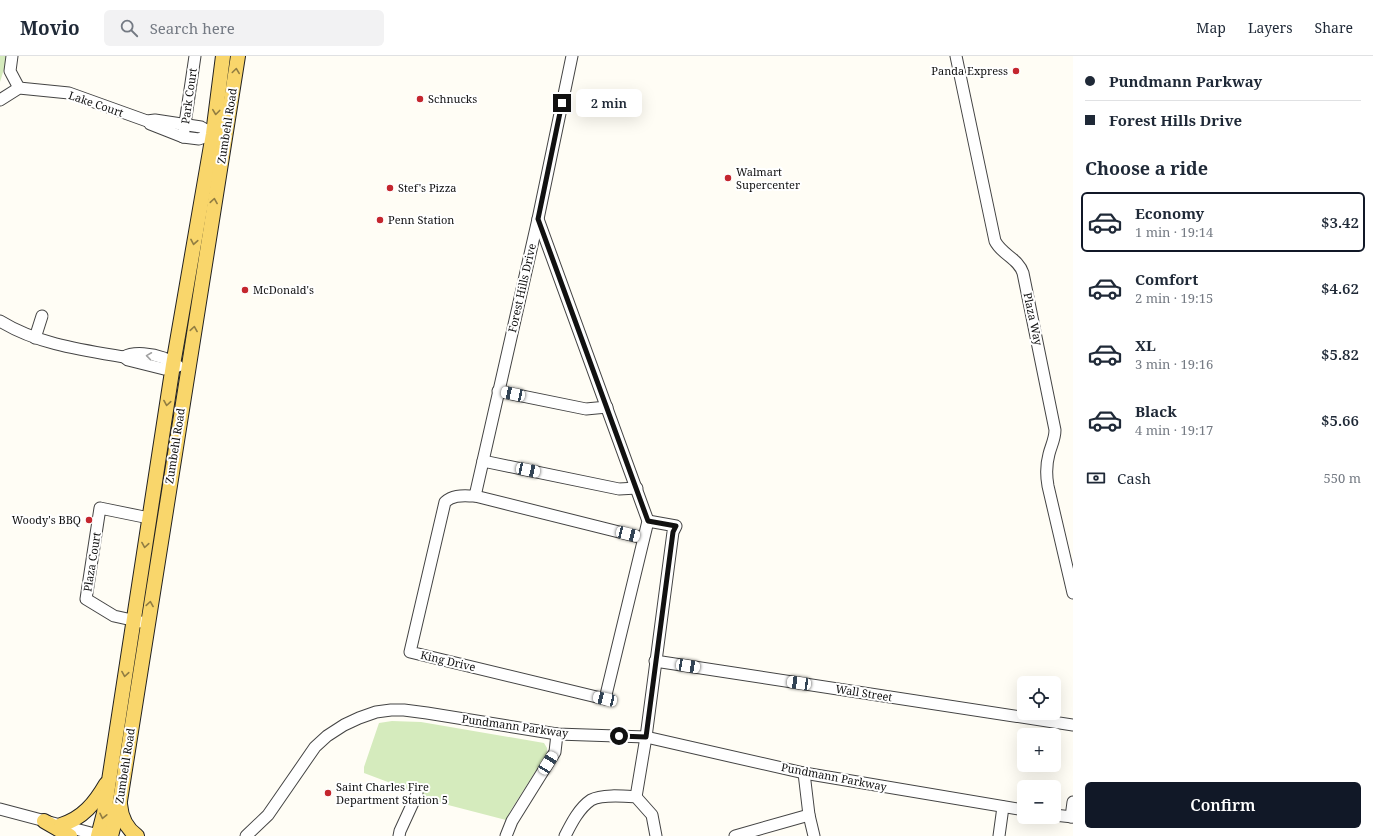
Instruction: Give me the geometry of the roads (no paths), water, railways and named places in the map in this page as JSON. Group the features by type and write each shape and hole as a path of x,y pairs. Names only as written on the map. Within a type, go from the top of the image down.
{"main road":[{"name":"Zumbehl Road","path":"102,836 120,801 188,368 219,136 223,56"},
{"name":"Zumbehl Road","path":"102,836 109,778 173,365 219,136 238,56"},
{"path":"61,825 74,819 87,810 99,796 109,778"},
{"path":"120,801 121,812 125,822 129,830 137,836"},
{"path":"44,821 70,836"}],"street":[{"path":"0,100 19,88 10,71 12,56"},
{"name":"Park Court","path":"183,137 195,56"},
{"name":"Forest Hills Drive","path":"475,496 538,219 572,56"},
{"name":"Plaza Way","path":"956,56 995,241 1004,253 1018,262 1023,273 1055,430 1055,437 1049,454 1046,471 1051,504 1073,593"},
{"name":"Lake Court","path":"19,88 69,93 147,121 152,125 183,137 199,138 219,136"},
{"name":"Lake Court","path":"147,121 155,120 201,127 219,136"},
{"path":"538,219 648,521 643,538"},
{"path":"35,338 42,316"},
{"path":"0,321 11,328 35,338 80,349 124,357 129,354 165,358 173,365 188,368"},
{"path":"498,391 586,409 607,407"},
{"path":"483,461 619,489 636,488"},
{"name":"King Drive","path":"454,496 475,496 643,538 605,699 410,652 445,502 454,496"},
{"name":"Plaza Court","path":"147,624 114,616 86,599 100,508 150,518"},
{"path":"636,797 646,737 672,539 676,526 648,521"},
{"name":"Wall Street","path":"656,661 1073,725"},
{"name":"Pundmann Parkway","path":"246,836 268,815 315,747 327,736 344,725 359,718 376,712 391,710 404,710 557,734 646,737 804,773 1017,809"},
{"path":"506,836 512,821 555,752 557,734"},
{"path":"804,773 809,815 814,836"},
{"path":"399,836 417,794"},
{"path":"565,836 583,808 592,800 609,796 636,797 652,815 656,836"},
{"path":"1061,816 1072,817 1073,802"},
{"path":"999,836 1003,807"},
{"path":"0,809 102,836"},
{"path":"736,836 809,815"}],"place":[{"name":"Panda Express","path":"1016,71"},
{"name":"Schnucks","path":"420,99"},
{"name":"Walmart Supercenter","path":"728,178"},
{"name":"Stef's Pizza","path":"390,188"},
{"name":"Penn Station","path":"380,220"},
{"name":"McDonald's","path":"245,290"},
{"name":"Woody's BBQ","path":"89,520"},
{"name":"Saint Charles Fire Department Station 5","path":"328,793"}]}
